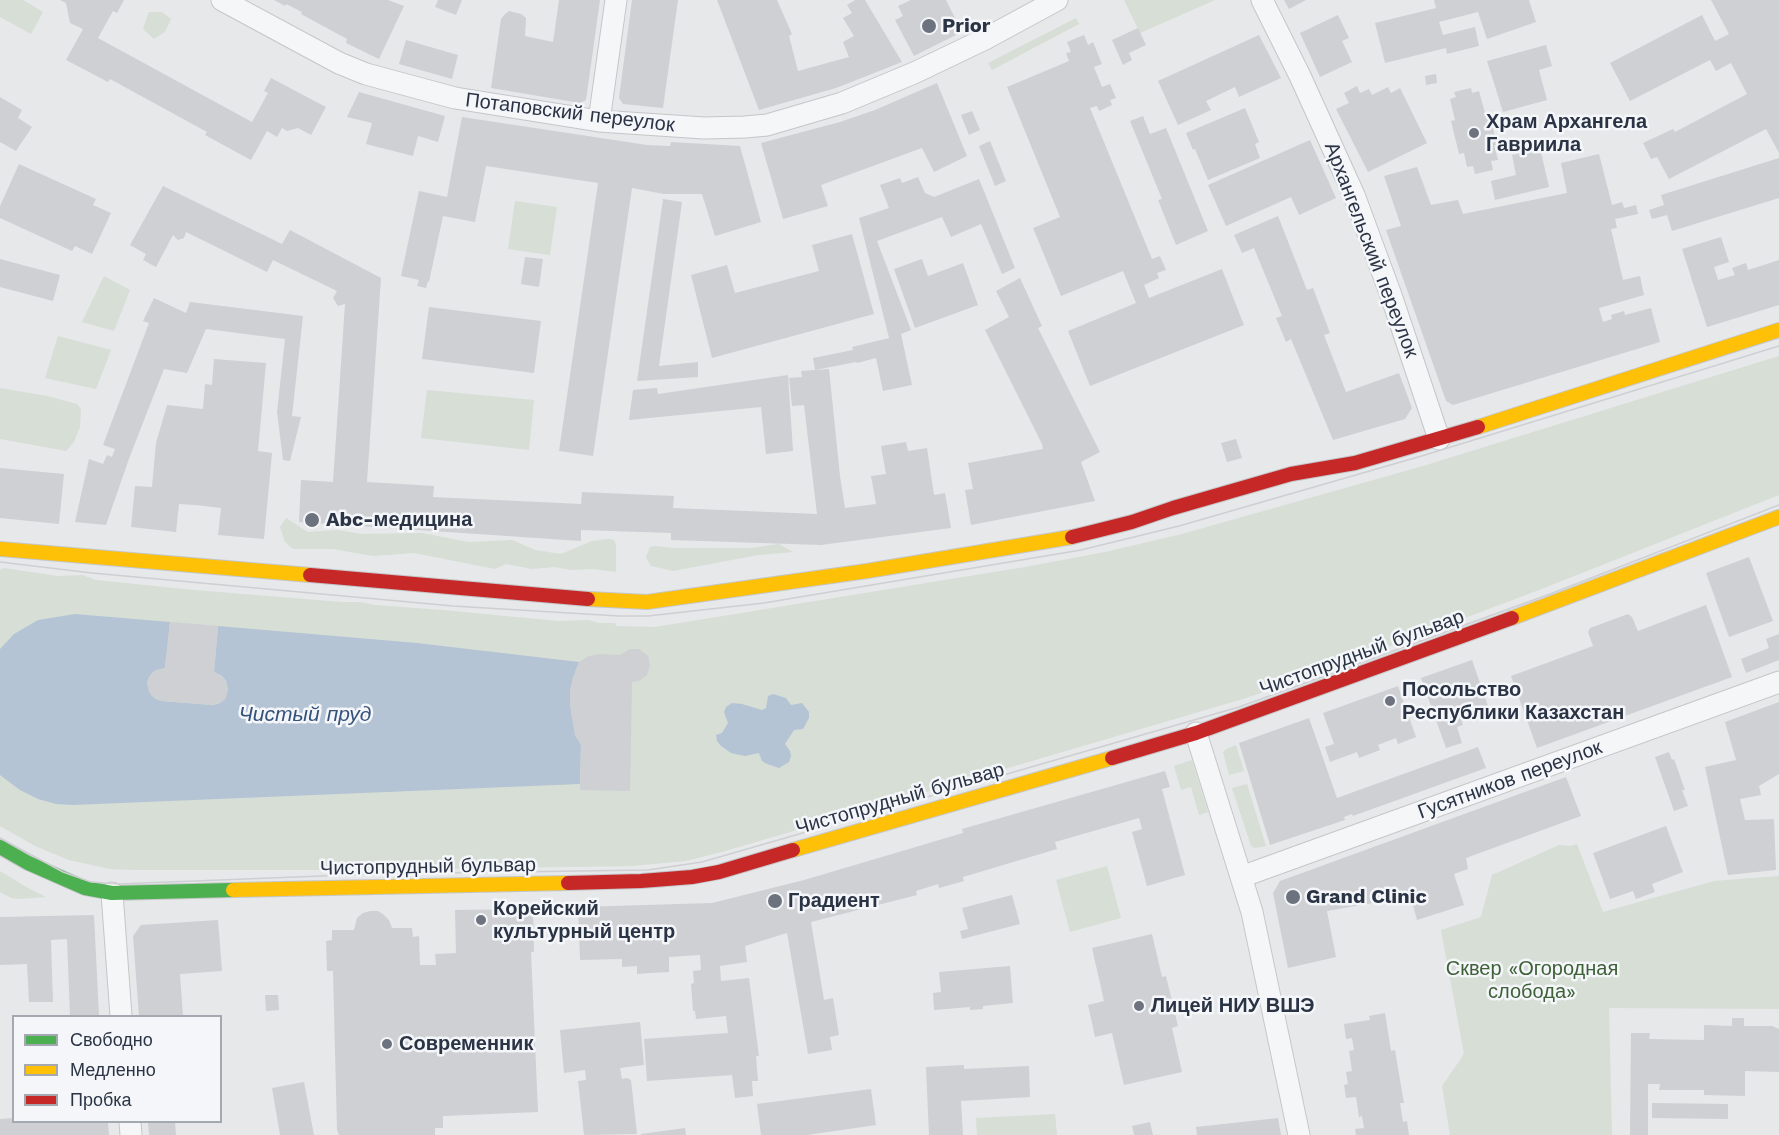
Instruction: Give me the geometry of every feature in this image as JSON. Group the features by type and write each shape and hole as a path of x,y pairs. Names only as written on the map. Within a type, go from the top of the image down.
{"main road":[{"path":"0,549 621,602 647,602 867,571 1072,537 1132,522 1291,474 1355,463 1439,439 1779,330"},
{"name":"Чистопрудный бульвар","path":"0,847 65,880 85,888 112,893 641,881 692,877 719,872 1196,733 1467,635 1779,517"}],"street":[{"name":"Потаповский переулок","path":"222,0 339,63 366,74 455,98 599,121 704,128 767,124 873,92 985,39 1057,0"},
{"path":"599,121 616,0"},
{"name":"Архангельский переулок","path":"1262,0 1300,76 1354,195 1392,298 1439,439"},
{"name":"Гусятников переулок","path":"1241,877 1779,682"},
{"path":"1196,733 1252,912 1299,1135"},
{"path":"112,893 121,1015"}],"green space":[{"path":"0,0 23,0 43,12 31,34 0,17"},
{"path":"1124,0 1215,0 1140,33"},
{"path":"149,12 162,12 171,19 165,32 154,39 143,29"},
{"path":"1076,18 1079,24 992,70 988,63"},
{"path":"515,201 557,207 550,255 508,249"},
{"path":"104,276 130,290 114,331 82,322"},
{"path":"58,336 111,350 96,389 45,378"},
{"path":"1779,356 1779,495 1539,590 1308,677 1243,699 722,852 686,861 632,866 381,870 133,870 110,869 69,860 35,846 0,826 0,570 3,568 58,576 82,575 96,580 194,590 360,602 558,621 589,620 599,623 615,623 616,626 655,627 1025,567 1182,534 1423,466"},
{"path":"0,388 77,404 81,409 80,427 74,442 66,451 0,439"},
{"path":"427,390 534,400 529,450 421,438"},
{"path":"286,518 308,532 337,530 362,534 422,533 468,542 512,540 535,550 561,554 592,541 609,539 614,540 616,545 616,572 555,567 532,569 506,564 495,569 414,553 373,556 333,549 293,549 285,542 280,527"},
{"path":"779,544 793,552 758,555 673,571 651,566 646,557 650,547 655,546 751,548"},
{"path":"1236,745 1244,771 1229,775 1223,752"},
{"path":"1192,760 1208,812 1199,815 1191,787 1181,790 1174,766"},
{"path":"1247,784 1266,846 1255,848 1251,846 1232,788"},
{"name":"Сквер «Огородная слобода»","path":"1577,844 1603,912 1714,881 1779,876 1779,1009 1609,1008 1612,1135 1450,1135 1442,1086 1464,1054 1441,930 1481,917 1492,875 1559,845"},
{"path":"1107,866 1121,918 1070,932 1056,880"},
{"path":"0,871 46,897 18,899 0,892"},
{"path":"1055,1114 1057,1135 977,1135 976,1118"}],"water":[{"name":"Чистый пруд","path":"75,614 170,622 165,668 153,672 147,683 151,695 162,701 213,705 225,699 228,690 226,681 214,672 218,626 417,643 579,662 570,691 570,704 575,735 581,745 580,784 73,805 56,804 38,799 20,790 0,775 0,649 14,634 38,620"},
{"path":"773,694 786,698 791,705 802,703 809,712 809,718 803,729 794,730 785,744 791,756 789,762 779,768 762,761 759,753 745,756 731,753 721,746 716,735 722,733 728,723 724,712 726,707 732,703 762,710 766,708 768,696"}],"building":[{"path":"60,0 124,0 117,13 113,11 98,38 252,122 268,93 264,91 271,78 326,107 311,135 298,128 287,131 282,128 277,137 267,131 251,160 205,135 207,132 110,79 108,82 66,60 83,29 70,23 66,3"},
{"path":"274,0 388,0 404,6 379,59 346,43 347,39 301,14 302,12"},
{"path":"438,0 462,0 456,15 435,7"},
{"path":"559,0 600,0 586,100 580,103 491,88 501,19 504,15 509,11 521,14 526,18 525,36 553,42"},
{"path":"632,0 678,0 663,108 623,104 619,98"},
{"path":"717,0 777,0 792,34 789,36 798,71 849,57 843,42 854,36 843,18 852,13 847,5 855,0 865,0 902,62 836,88 759,110"},
{"name":"Prior","path":"911,0 946,0 962,32 914,56 895,20 903,16 898,6"},
{"path":"1284,0 1306,0 1289,9"},
{"path":"1434,0 1529,0 1536,22 1487,39 1478,12 1439,22 1443,35 1475,27 1479,46 1447,54 1446,48 1385,63 1375,23 1436,8"},
{"path":"1711,0 1779,0 1779,153 1766,129 1669,179 1657,157 1651,159 1643,143 1673,129 1675,132 1747,94 1731,63 1716,71 1710,60 1630,101 1610,63 1702,15 1715,41 1729,34"},
{"path":"1338,15 1349,38 1342,41 1352,62 1320,77 1300,33"},
{"path":"1138,28 1146,45 1129,53 1132,60 1123,65 1112,40"},
{"path":"1084,35 1088,45 1093,42 1102,64 1094,67 1102,87 1110,84 1116,98 1110,100 1112,105 1099,111 1097,106 1090,108 1152,259 1160,256 1166,270 1157,273 1159,278 1144,285 1149,298 1222,269 1244,325 1090,386 1068,331 1136,303 1123,271 1061,296 1033,228 1060,217 1007,87 1069,61 1066,53 1071,52 1067,42"},
{"path":"1259,35 1281,78 1239,97 1235,87 1206,101 1211,110 1178,125 1158,81"},
{"path":"406,40 458,55 452,79 399,64"},
{"path":"1546,45 1552,66 1539,70 1547,100 1503,112 1487,61"},
{"path":"1436,74 1437,83 1426,85 1425,76"},
{"path":"937,83 967,156 934,172 922,148 821,185 828,206 783,219 761,143 840,122 875,110"},
{"path":"1357,86 1360,93 1369,89 1372,95 1388,87 1391,93 1400,88 1427,143 1368,172 1336,109 1349,103 1344,93"},
{"name":"Храм Архангела Гавриила","path":"1471,88 1472,93 1479,91 1485,113 1489,112 1498,160 1491,161 1493,170 1475,174 1473,166 1467,167 1464,153 1459,154 1451,121 1455,120 1450,99 1456,97 1454,92"},
{"path":"359,92 445,116 438,142 418,136 413,156 366,144 372,123 347,117"},
{"path":"0,97 22,110 18,118 32,127 16,151 0,142"},
{"path":"1245,108 1259,142 1255,144 1260,158 1208,180 1186,133"},
{"path":"972,111 980,130 969,135 961,115"},
{"path":"1143,116 1150,134 1166,128 1208,231 1176,245 1158,200 1162,199 1130,121"},
{"path":"462,117 647,145 670,146 671,142 740,146 761,222 715,236 702,194 664,194 632,188 593,456 559,451 598,183 486,166 475,222 443,216 426,288 417,286 419,280 401,276 419,191 447,197"},
{"path":"1310,140 1336,198 1299,215 1291,197 1226,226 1208,185"},
{"path":"990,141 1006,181 995,186 979,146"},
{"path":"1540,148 1549,187 1495,200 1491,181 1516,175 1512,155"},
{"path":"1599,154 1612,205 1622,202 1624,208 1636,205 1638,214 1615,219 1617,228 1611,229 1623,280 1640,276 1644,295 1599,308 1603,322 1612,319 1611,315 1624,311 1625,315 1651,308 1660,342 1453,405 1446,401 1386,230 1401,226 1384,176 1417,167 1431,205 1458,200 1463,214 1567,193 1561,163"},
{"path":"1779,158 1779,198 1672,231 1667,215 1652,219 1649,210 1664,205 1661,195"},
{"path":"19,164 96,199 93,205 111,213 92,254 75,246 72,251 0,218 0,206"},
{"path":"918,177 925,193 934,197 979,179 1015,268 1002,274 981,224 951,237 942,217 877,241 911,330 901,334 912,385 883,391 876,358 815,370 813,358 853,350 852,347 889,338 859,218 889,208 880,185 900,178 902,183"},
{"path":"163,186 282,244 290,230 381,278 367,482 434,486 433,497 581,504 582,492 674,496 673,508 817,514 804,405 792,406 789,378 802,377 801,371 829,369 845,508 876,504 871,476 886,474 881,446 906,442 908,451 927,448 934,495 945,493 951,528 821,545 671,540 671,533 581,530 581,541 299,522 301,480 333,482 345,304 338,306 333,298 337,291 273,260 267,272 186,232 184,238 178,240 173,235 156,267 143,260 146,254 130,245"},
{"path":"663,199 682,202 659,366 698,362 698,377 637,381"},
{"path":"1278,216 1307,290 1313,288 1330,333 1324,335 1346,392 1399,373 1412,408 1405,419 1333,440 1291,339 1286,342 1276,318 1282,316 1254,248 1242,253 1234,235"},
{"path":"852,234 874,314 712,358 691,275 727,265 735,293 819,271 812,245"},
{"path":"1721,237 1729,262 1714,267 1718,280 1735,275 1732,268 1746,263 1748,270 1779,260 1779,305 1707,327 1682,249"},
{"path":"525,257 543,259 539,287 521,284"},
{"path":"0,259 60,275 53,301 0,287"},
{"path":"922,259 928,276 963,263 978,305 915,328 894,269"},
{"path":"1020,278 1042,326 1038,328 1100,452 1081,462 1095,501 971,525 965,490 973,489 968,463 1043,449 985,330 1009,317 996,291"},
{"path":"154,298 186,313 190,302 303,316 292,416 301,417 290,461 283,460 277,412 285,339 206,329 187,373 164,369 106,525 75,522 89,459 103,464 107,455 112,457 115,449 103,445 149,323 143,321"},
{"path":"429,307 541,321 534,373 422,359"},
{"path":"214,359 266,363 258,451 272,453 264,539 218,535 221,508 195,505 179,504 176,532 131,527 135,486 152,487 156,443 167,405 203,409 205,384 212,385"},
{"path":"788,375 793,451 766,454 761,407 629,420 633,390 657,388 658,394"},
{"path":"1236,439 1242,458 1227,462 1221,443"},
{"path":"0,468 64,474 59,524 0,518"},
{"path":"1749,557 1773,621 1729,637 1706,573"},
{"path":"1706,605 1732,677 1537,748 1511,676 1593,646 1588,632 1590,628 1628,614 1632,617 1638,631"},
{"path":"170,622 218,626 214,672 224,678 228,690 225,699 220,703 210,705 162,701 153,697 149,692 147,683 149,677 156,670 165,668"},
{"path":"1779,634 1779,660 1746,673 1741,659 1769,648 1766,639"},
{"path":"630,649 639,649 648,656 650,665 647,675 639,681 632,682 630,791 580,790 581,745 575,735 570,704 573,678 579,662 589,656 620,655"},
{"path":"1472,660 1489,709 1477,714 1475,708 1459,714 1463,725 1457,727 1462,743 1446,748 1421,678"},
{"path":"1398,686 1416,737 1398,744 1396,738 1378,745 1380,750 1359,758 1357,752 1330,762 1325,747 1334,744 1323,713"},
{"path":"1779,702 1779,774 1759,786 1761,795 1740,799 1745,820 1774,819 1776,870 1728,875 1705,767 1736,760 1725,722"},
{"path":"1309,718 1337,798 1478,747 1486,768 1270,845 1239,743"},
{"path":"1669,752 1672,760 1674,759 1685,790 1682,790 1688,806 1674,811 1655,757"},
{"path":"1165,771 1170,787 1162,789 1185,875 1147,886 1132,832 1142,829 1139,818 1055,842 1057,849 963,877 964,881 939,888 938,884 916,891 917,895 811,922 824,1000 833,998 839,1035 830,1037 832,1050 808,1054 787,933 745,946 747,962 720,966 721,981 749,978 759,1056 756,1056 758,1081 752,1081 753,1096 735,1098 732,1075 647,1081 644,1039 728,1033 726,1016 696,1019 695,1011 693,1011 691,984 694,983 693,971 701,970 700,955 669,957 669,972 637,974 637,966 622,967 622,959 580,960 578,907 712,903 804,880 963,833 962,829"},
{"path":"1566,777 1581,816 1466,858 1468,869 1454,874 1464,905 1417,920 1409,891 1394,893 1396,899 1327,911 1336,957 1288,968 1273,893 1280,881"},
{"path":"1666,826 1683,872 1652,884 1655,892 1636,899 1633,891 1610,899 1593,853"},
{"path":"1012,895 1020,924 962,939 960,931 968,929 962,908"},
{"path":"533,909 534,952 531,952 538,1112 443,1116 443,1128 435,1128 435,1135 339,1135 337,1130 333,971 327,971 326,941 332,940 332,930 354,930 357,918 363,913 378,911 389,920 392,928 412,928 413,937 419,936 420,965 436,965 435,954 456,953 455,910"},
{"path":"94,915 99,1015 70,1015 67,939 51,940 53,1002 29,1002 27,964 0,965 0,917"},
{"path":"218,920 222,971 180,974 183,1015 139,1015 133,936 141,925"},
{"path":"1152,934 1162,977 1166,976 1178,1026 1172,1028 1182,1072 1124,1085 1112,1033 1095,1037 1088,1005 1104,1001 1092,948"},
{"path":"1010,966 1013,1003 983,1006 983,1009 970,1010 970,1007 934,1010 933,993 941,992 939,972"},
{"path":"265,995 278,995 279,1010 266,1011"},
{"path":"1385,1013 1391,1051 1395,1050 1404,1103 1400,1103 1403,1122 1407,1121 1409,1135 1356,1135 1355,1129 1364,1128 1362,1116 1359,1117 1356,1097 1346,1098 1344,1085 1348,1084 1346,1072 1352,1071 1349,1051 1354,1050 1352,1038 1346,1039 1344,1024 1370,1020 1369,1016"},
{"path":"1732,1018 1744,1018 1744,1026 1772,1026 1779,1029 1779,1072 1745,1071 1745,1096 1704,1095 1704,1090 1659,1090 1660,1084 1648,1084 1648,1135 1630,1135 1631,1033 1650,1033 1649,1039 1704,1040 1704,1025 1732,1026"},
{"path":"640,1022 644,1065 620,1068 622,1079 631,1080 637,1134 584,1135 578,1081 586,1080 585,1070 564,1073 560,1030"},
{"path":"964,1065 964,1069 1029,1066 1030,1097 961,1101 963,1135 929,1135 926,1067"},
{"path":"304,1082 314,1135 280,1135 272,1088"},
{"path":"871,1089 876,1125 807,1135 761,1135 757,1104"},
{"path":"1652,1103 1728,1104 1728,1119 1652,1118"},
{"path":"12,1118 12,1123 108,1123 109,1135 0,1135 0,1119"},
{"path":"1278,1118 1281,1135 1197,1135 1196,1127"},
{"path":"1150,1122 1153,1135 1134,1135 1132,1126"},
{"path":"148,1123 175,1123 176,1135 149,1135"},
{"path":"685,1128 686,1135 641,1135 641,1134"}],"tram line":[{"path":"0,562 92,573 453,606 619,616 648,616 764,603 1081,550 1179,526 1425,455 1779,346"},
{"path":"0,838 63,872 91,882 119,884 372,874 648,870 702,862 1239,707 1550,594 1779,505"}],"traffic: fast":[{"path":"0,847 28,863 85,888 112,893 233,890"}],"traffic: slow":[{"path":"1478,427 1779,330"},
{"path":"1512,618 1779,517"},
{"path":"588,599 647,602 867,571 1072,537"},
{"path":"0,549 310,575"},
{"path":"793,850 1112,758"},
{"path":"233,890 568,883"}],"traffic: jam":[{"path":"1072,537 1132,522 1291,474 1355,463 1478,427"},
{"path":"310,575 588,599"},
{"path":"1112,758 1196,733 1512,618"},
{"path":"568,883 692,877 719,872 793,850"}],"place":[{"name":"Prior","path":"929,26"},
{"name":"Храм Архангела Гавриила","path":"1474,133"},
{"name":"Abc-медицина","path":"312,520"},
{"name":"Посольство Республики Казахстан","path":"1390,701"},
{"name":"Grand Clinic","path":"1293,897"},
{"name":"Градиент","path":"775,901"},
{"name":"Корейский культурный центр","path":"481,920"},
{"name":"Лицей НИУ ВШЭ","path":"1139,1006"},
{"name":"Современник","path":"387,1044"}]}
